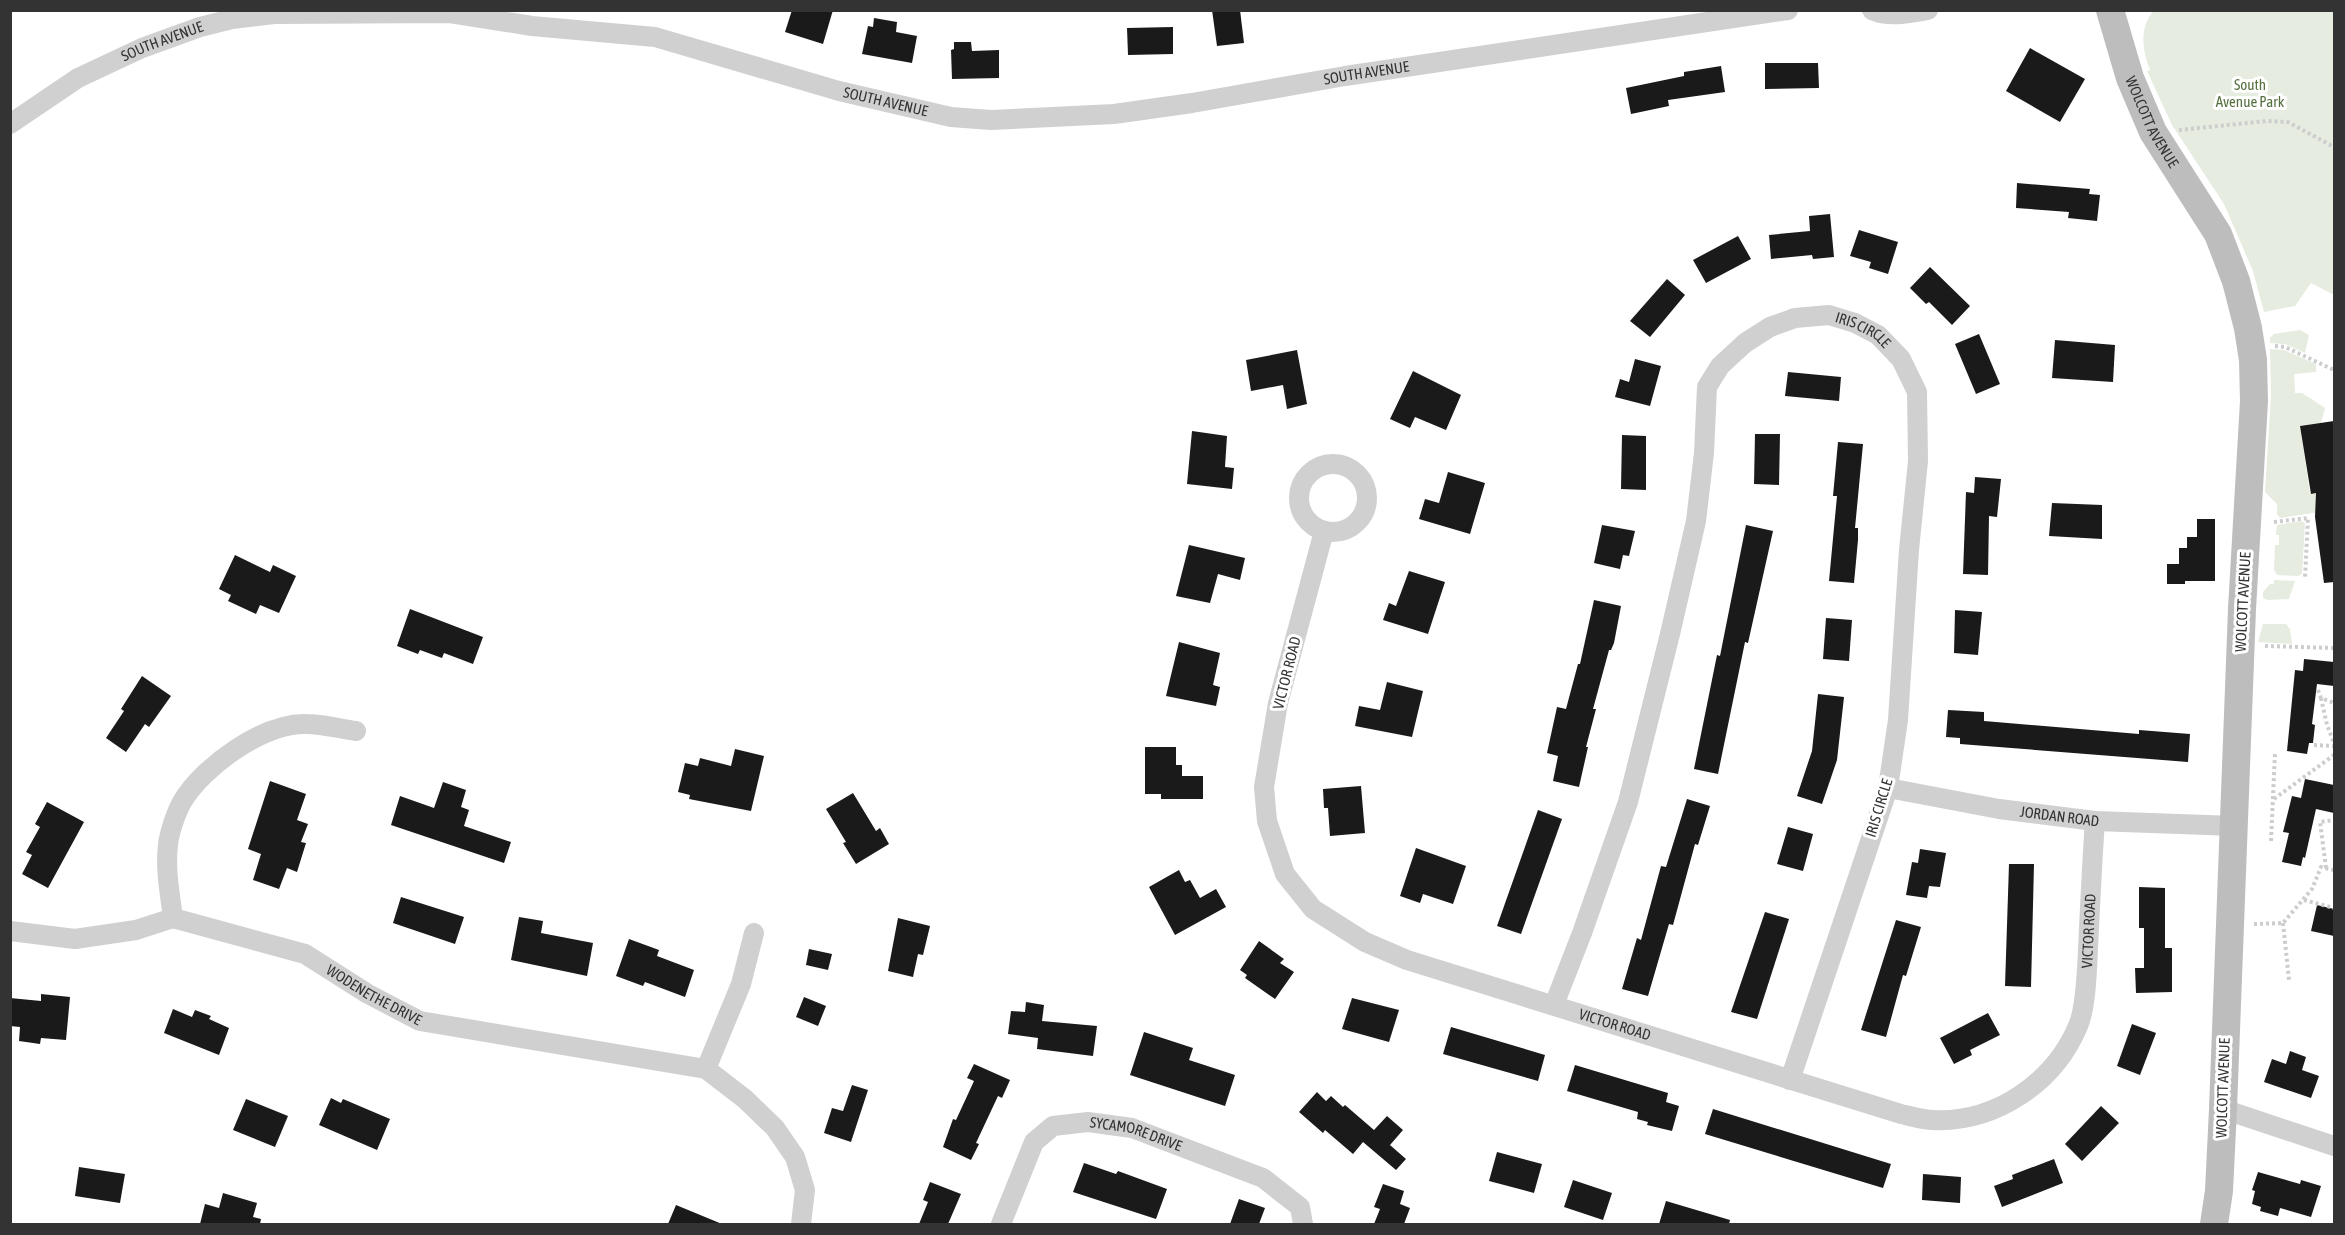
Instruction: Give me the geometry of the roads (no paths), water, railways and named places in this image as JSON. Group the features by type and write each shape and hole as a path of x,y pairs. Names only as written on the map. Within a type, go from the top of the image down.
{"main road":[{"name":"WOLCOTT AVENUE","path":"2110,10 2130,78 2153,132 2218,234 2236,281 2248,327 2253,360 2254,400 2242,609 2223,1109 2219,1191 2214,1224"}],"street":[{"name":"SOUTH AVENUE","path":"10,124 78,78 142,48 221,21 274,14 450,13 532,26 655,37 839,91 951,117 991,120 1114,114 1560,43 1709,24 1788,10"},
{"path":"1872,10 1880,14 1903,14 1928,10"},
{"name":"IRIS CIRCLE","path":"1554,1005 1628,802 1667,645 1696,521 1704,453 1707,387 1720,366 1745,343 1770,327 1794,318 1829,315 1855,323 1878,335 1901,359 1917,392 1918,461 1909,550 1898,720 1888,788 1790,1080"},
{"name":"VICTOR ROAD","path":"1324,531 1278,703 1264,787 1267,821 1286,874 1313,909 1365,942 1407,960 1901,1114 1933,1120 1976,1116 2012,1102 2034,1085 2058,1061 2079,1025 2086,978 2095,820"},
{"path":"10,931 75,939 136,930 174,918 168,884 168,844 181,803 194,785 234,750 269,731 305,724 356,731"},
{"name":"JORDAN ROAD","path":"1888,788 1999,808 2095,820 2235,826"},
{"name":"WODENETHE DRIVE","path":"174,918 305,954 368,994 420,1021 706,1069 745,1099 775,1128 795,1157 805,1190 801,1224"},
{"path":"706,1069 741,984 754,933"},
{"path":"2223,1109 2334,1146"},
{"name":"SYCAMORE DRIVE","path":"1001,1224 1034,1142 1053,1126 1088,1122 1132,1128 1263,1178 1300,1207 1303,1224"}],"park label":[{"name":"South Avenue Park","path":"2250,94"}]}
